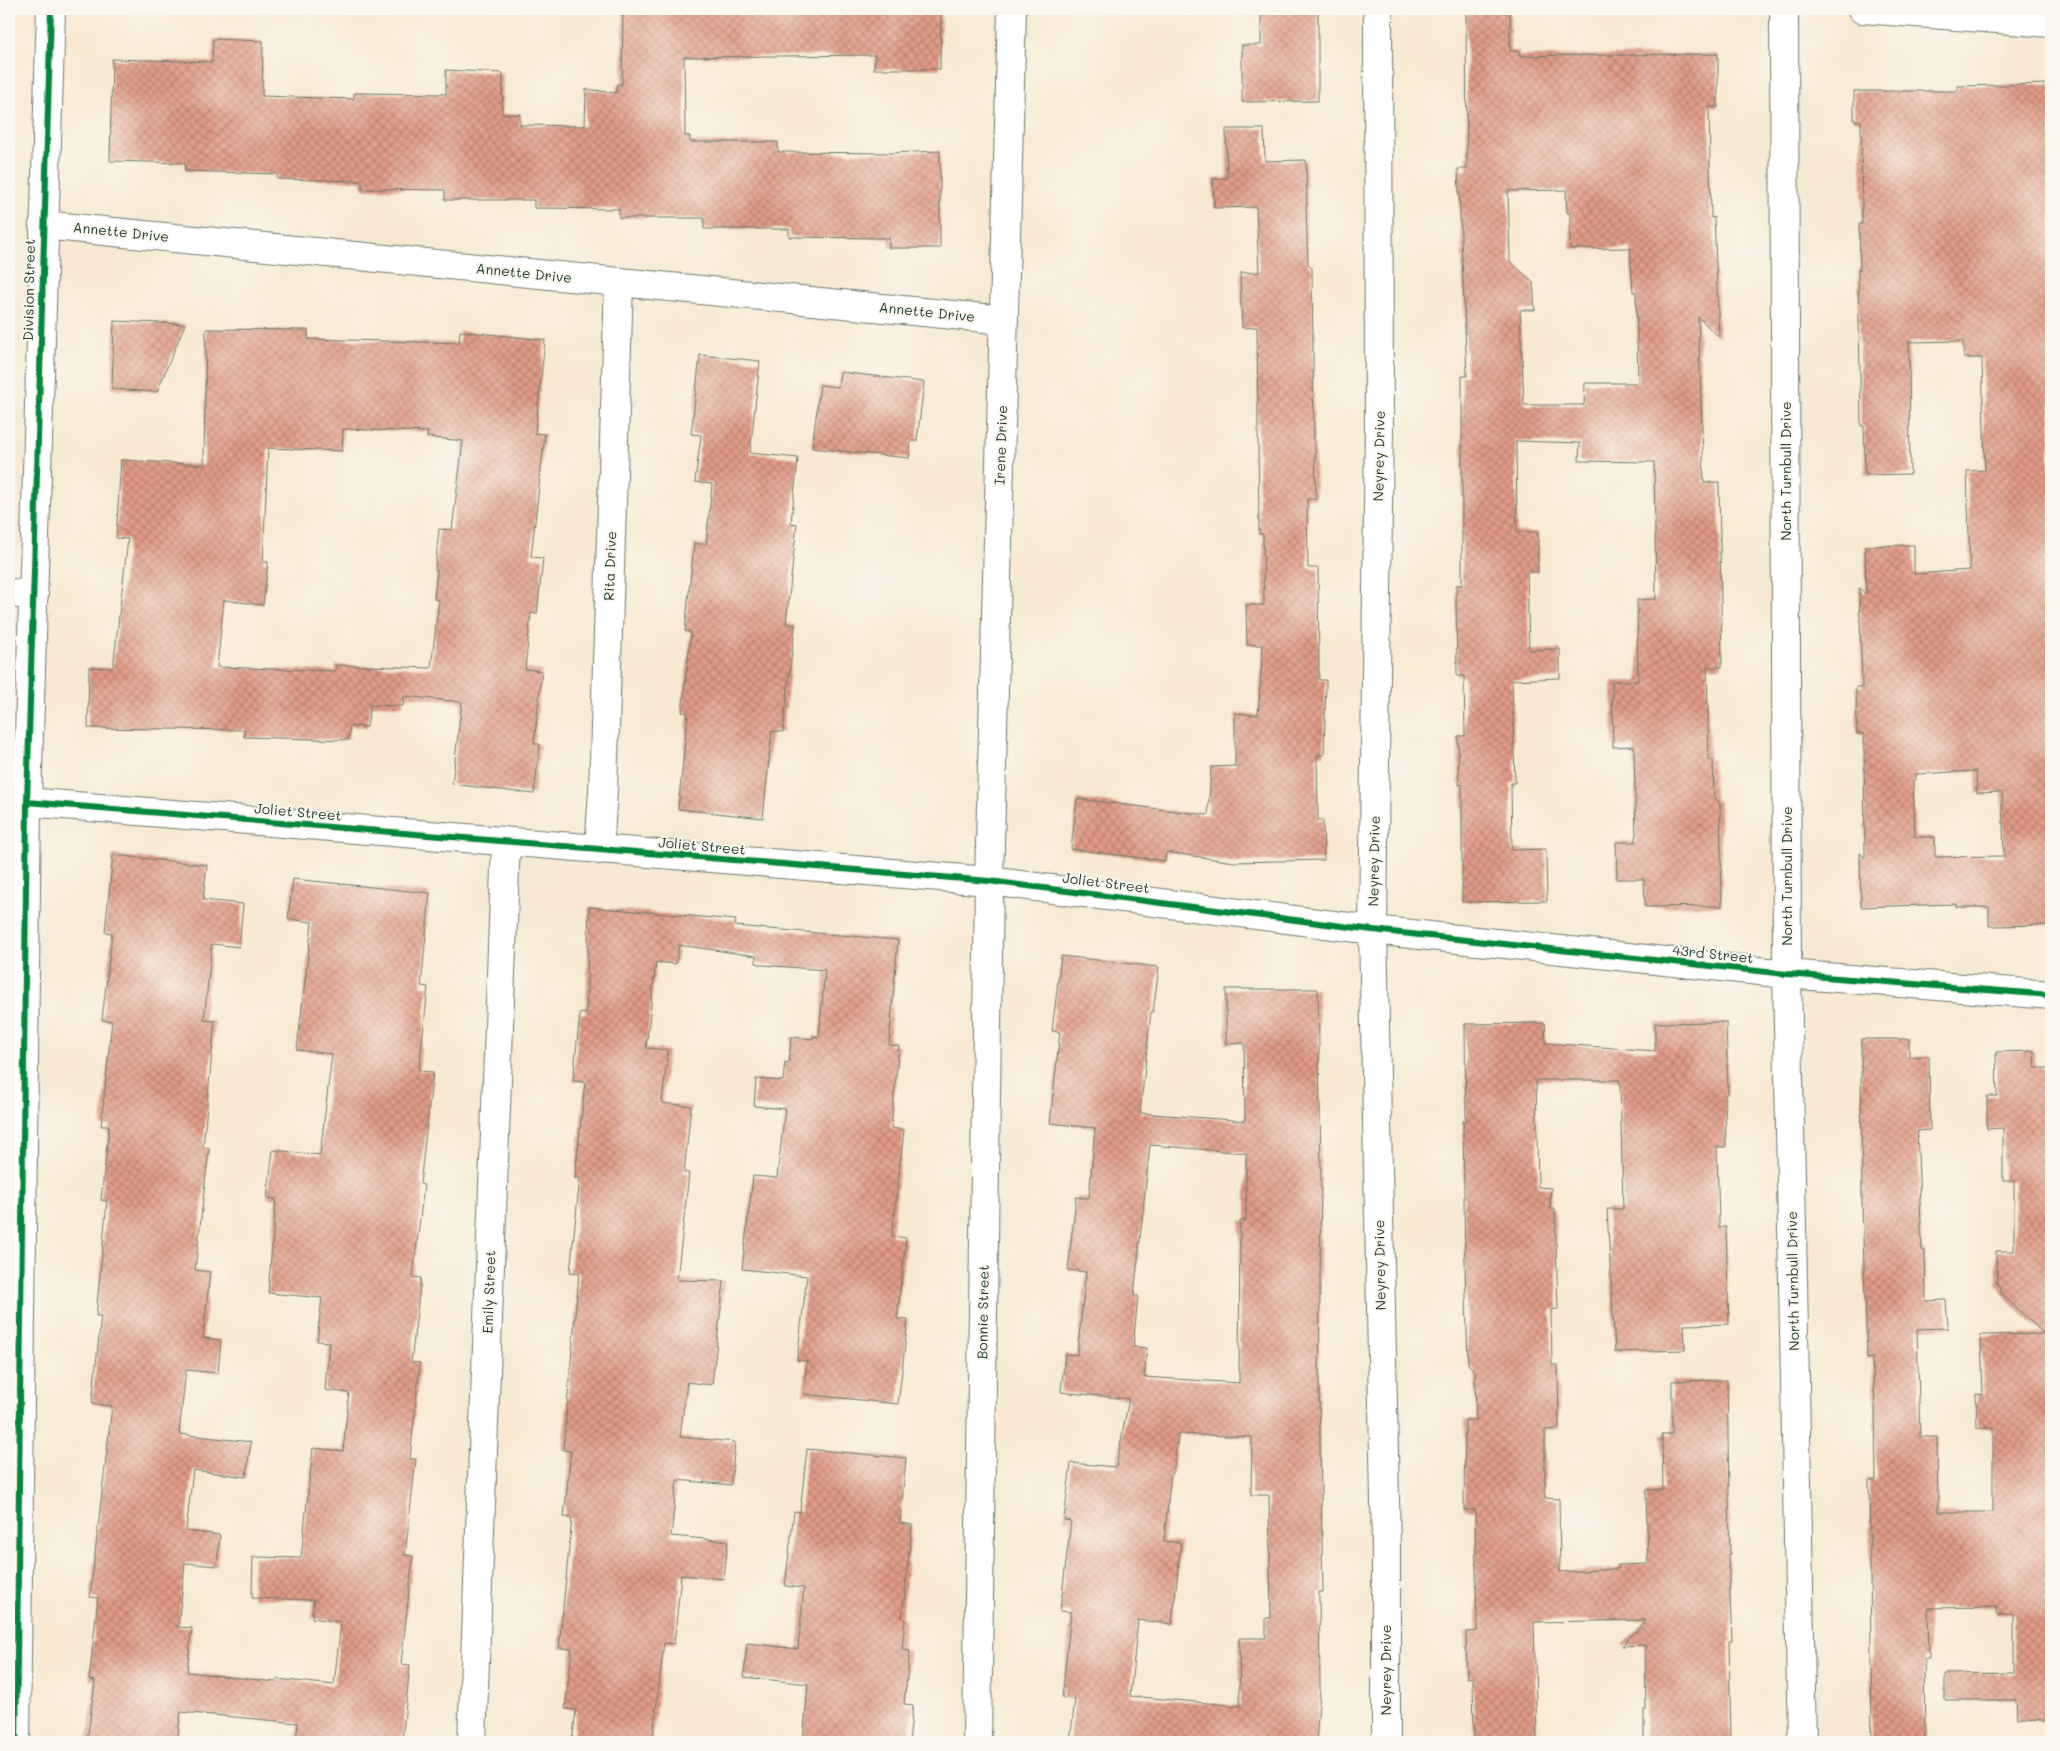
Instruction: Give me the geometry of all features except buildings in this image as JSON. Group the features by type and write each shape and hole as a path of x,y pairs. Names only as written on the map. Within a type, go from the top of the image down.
{"street":[{"name":"Division Street","path":"16,1742 27,802 21,594 43,225 51,9"},
{"name":"Irene Drive","path":"989,881 1012,9"},
{"name":"Neyrey Drive","path":"1378,9 1379,433 1373,930 1386,1548 1386,1742"},
{"name":"North Turnbull Drive","path":"1784,9 1787,974 1802,1742"},
{"path":"1862,9 2051,23"},
{"name":"Annette Drive","path":"43,225 1004,320"},
{"name":"Rita Drive","path":"599,850 603,781 619,282"},
{"name":"Joliet Street","path":"27,802 989,881 1373,930"},
{"name":"Emily Street","path":"472,1742 506,842"},
{"name":"Bonnie Street","path":"977,1742 989,881"},
{"name":"43rd Street","path":"1373,930 1787,974 2051,995"}],"cycle path":[{"path":"16,1742 27,802 51,9"},
{"path":"27,802 989,881 1373,930 1787,974 2051,995"}]}
